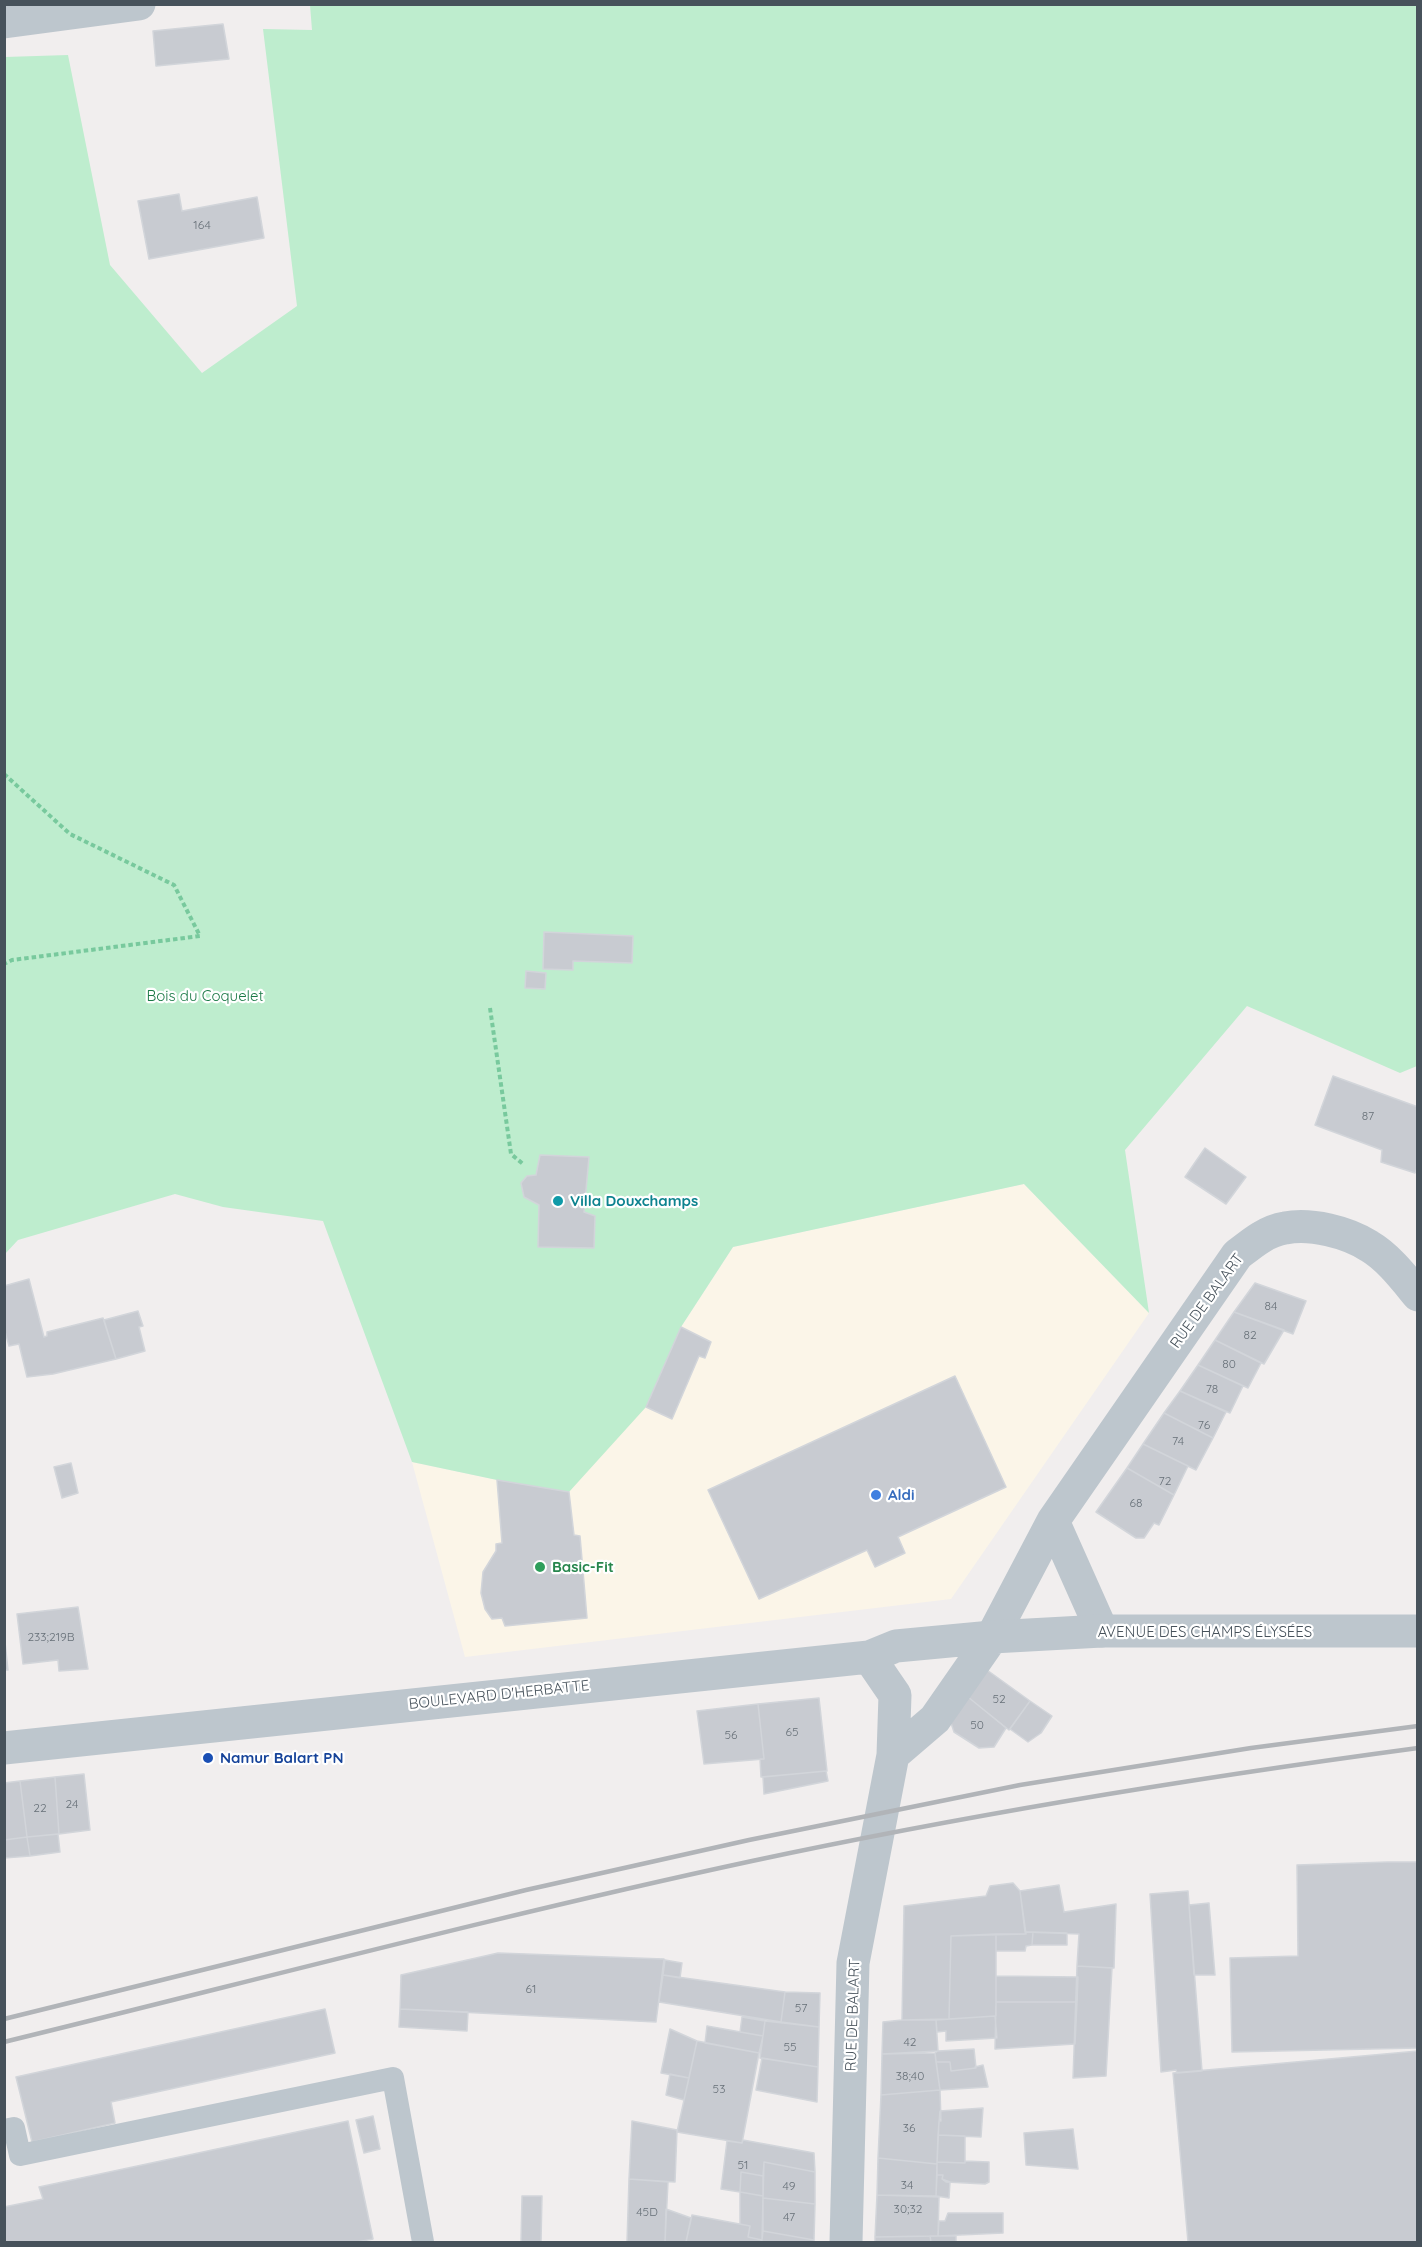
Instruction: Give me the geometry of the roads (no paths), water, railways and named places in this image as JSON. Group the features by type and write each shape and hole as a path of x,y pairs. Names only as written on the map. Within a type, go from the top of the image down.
{"street":[{"path":"4,22 139,4"},
{"name":"RUE DE BALART","path":"893,1755 935,1719 992,1637 1053,1521 1237,1255 1260,1237 1284,1228 1311,1228 1338,1232 1370,1246 1401,1274 1418,1295"},
{"path":"1053,1521 1102,1631"},
{"name":"AVENUE DES CHAMPS ÉLYSÉES","path":"992,1637 1102,1631 1418,1631"},
{"name":"BOULEVARD D'HERBATTE","path":"4,1748 868,1657 896,1647 992,1637"},
{"name":"RUE DE BALART","path":"846,2242 853,1963 893,1755 895,1695 868,1657"}],"lane":[{"path":"4,2130 14,2128 20,2155 393,2079 423,2242"}],"railway":[{"path":"4,2019 526,1890 749,1840 1020,1785 1251,1748 1418,1726"},
{"path":"4,2042 471,1926 752,1861 1084,1798 1418,1748"}],"place":[{"name":"Villa Douxchamps","path":"558,1201"},
{"name":"Aldi","path":"876,1495"},
{"name":"Basic-Fit","path":"540,1567"},
{"name":"Namur Balart PN","path":"208,1758"}],"park label":[{"name":"Bois du Coquelet","path":"205,996"}]}
